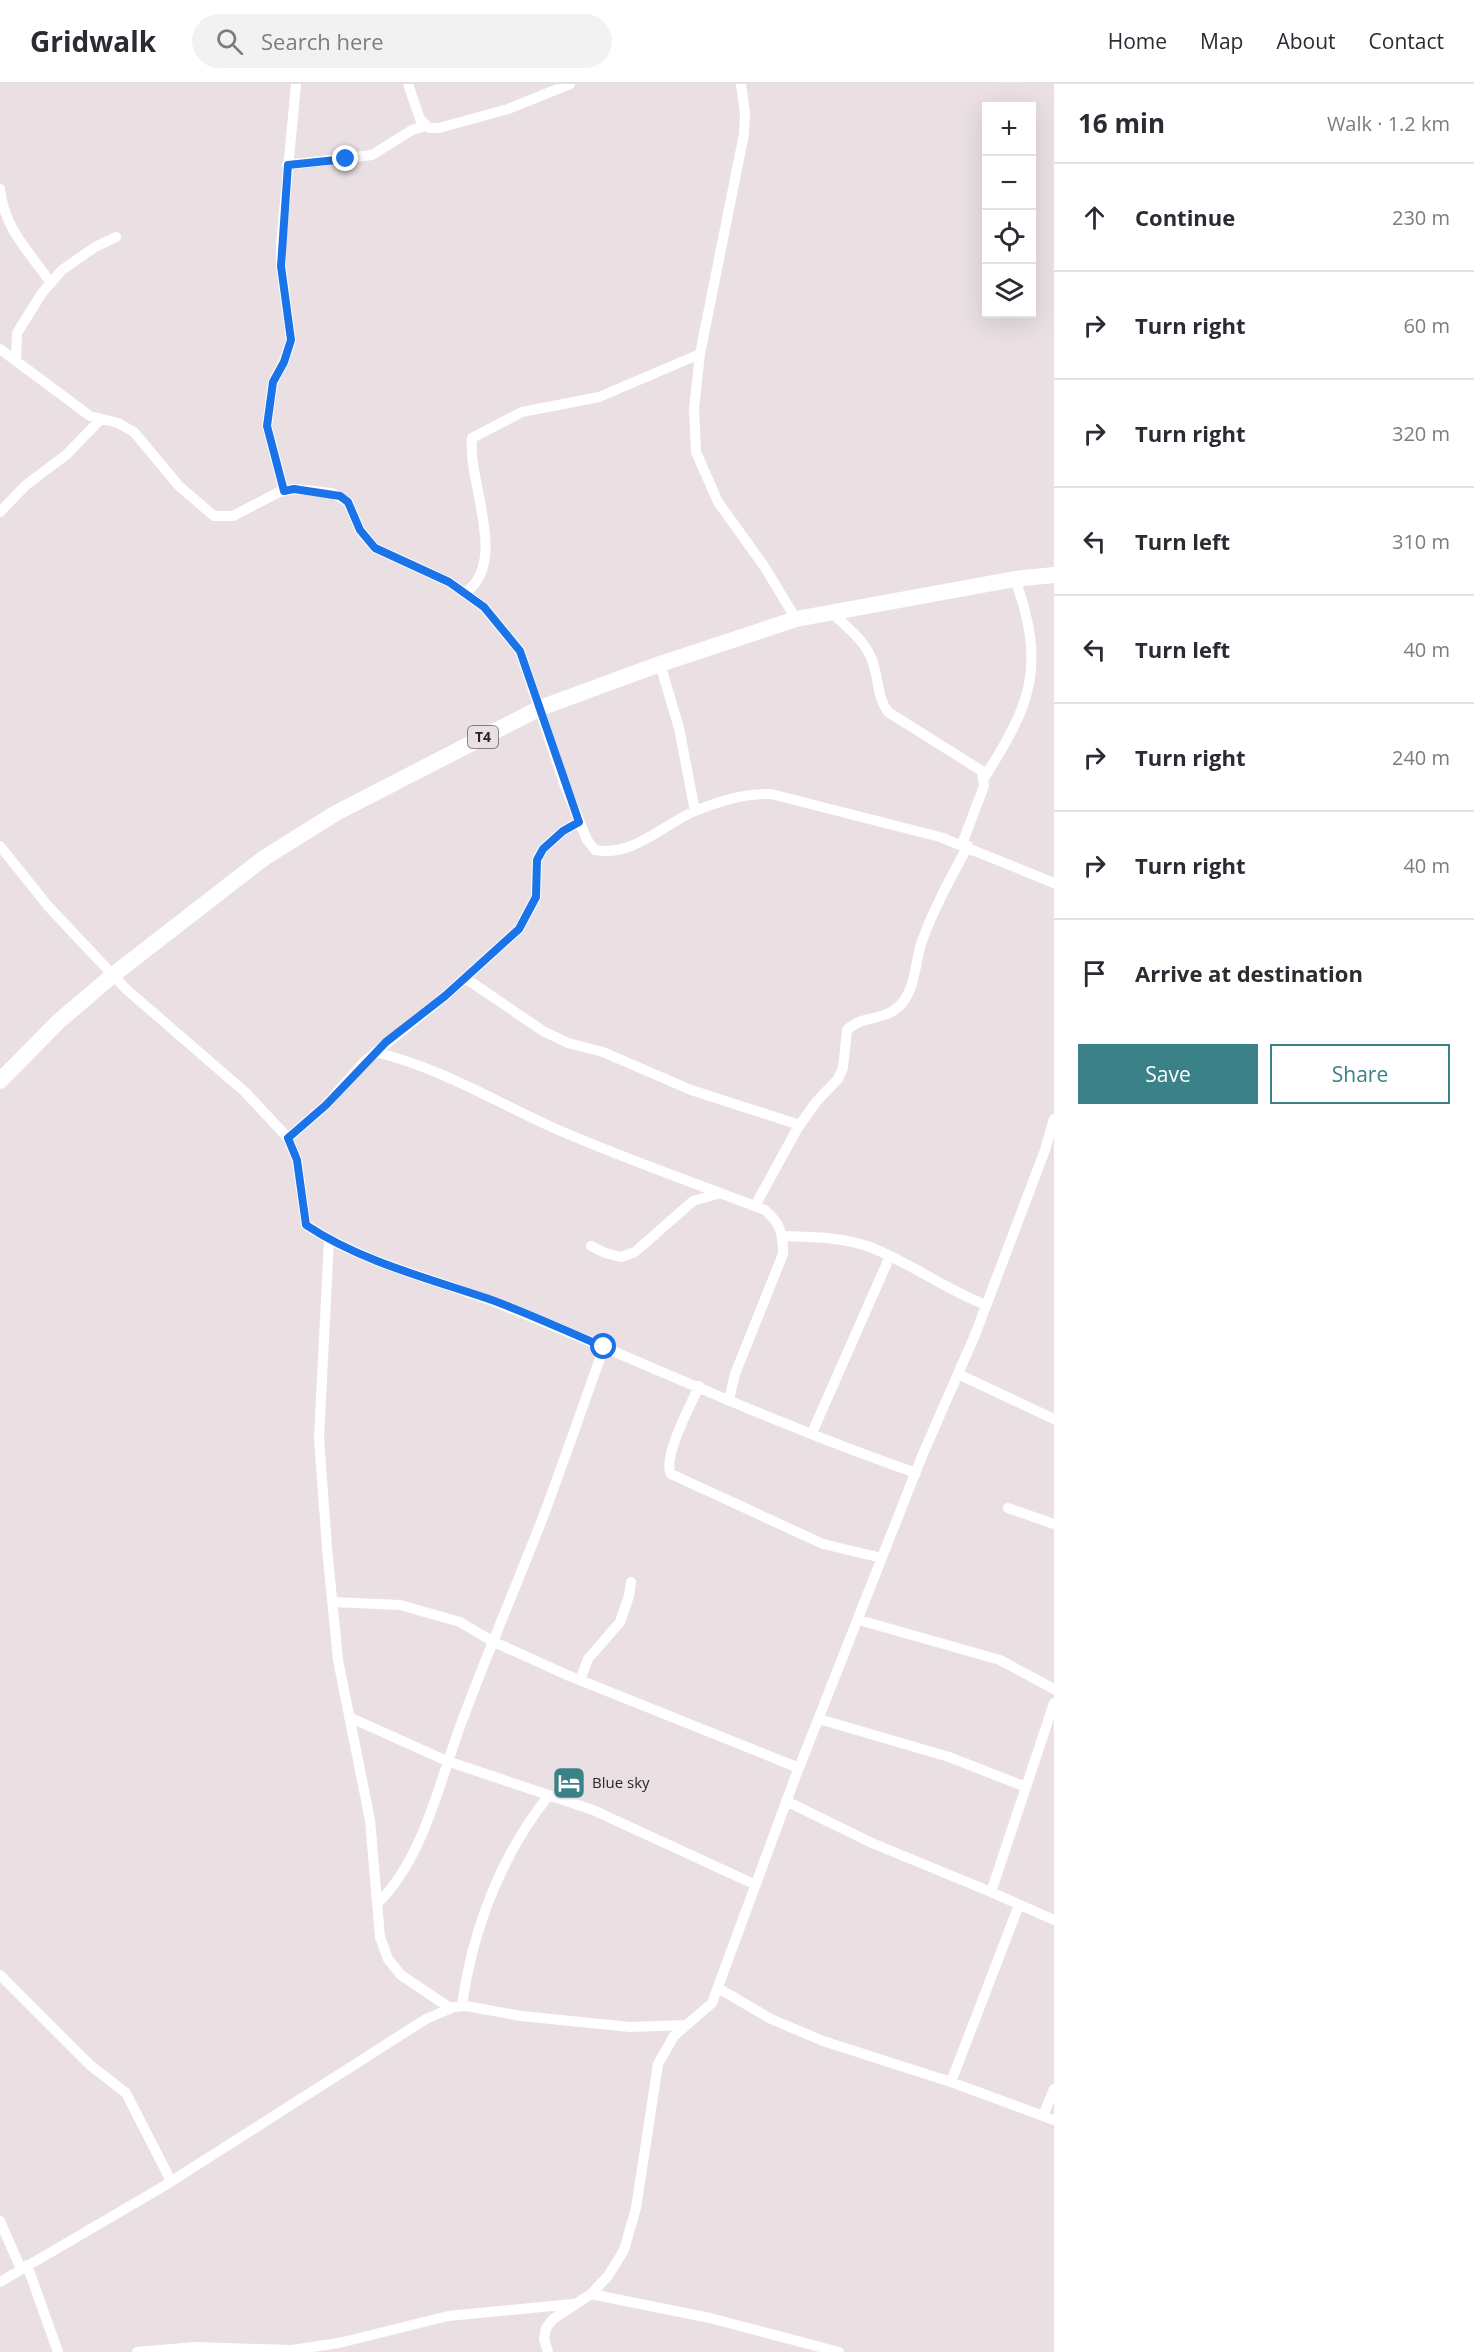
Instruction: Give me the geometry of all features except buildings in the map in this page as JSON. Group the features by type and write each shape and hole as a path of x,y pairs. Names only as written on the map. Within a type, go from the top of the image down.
{"highway":[{"name":"T4","path":"0,1081 59,1021 113,975 264,858 336,813 540,708 796,618 1015,579 1054,575"}],"street":[{"path":"284,491 267,426 273,382 284,362 291,340 281,266 296,84"},
{"path":"408,84 425,126"},
{"path":"288,165 372,155 396,139 425,126 439,128 508,109 570,84"},
{"path":"741,84 745,113 744,134 700,354 694,409 696,452 718,502 764,566 796,618"},
{"path":"0,189 1,206 7,222 51,283"},
{"path":"16,361 17,333 51,283 62,270 95,247 116,237"},
{"path":"0,350 90,416 124,425 134,432 179,486 214,516 233,516 284,491 294,489 340,496 348,502 360,530 375,548 466,592 484,607 520,651 579,822 595,850 607,852 638,843 695,811 750,793 771,794 964,845 1054,883"},
{"path":"466,592 477,584 483,569 484,544 484,519 470,454 472,438 522,412 599,397 700,354"},
{"path":"0,512 26,485 66,455 101,419"},
{"path":"984,778 1012,735 1028,692 1031,639 1025,608 1015,579"},
{"path":"755,1206 800,1125 843,1068 848,1030 860,1022 888,1015 905,999 912,987 922,941 964,845 984,786 984,778 977,767 888,712 883,705 873,662 867,648 831,612"},
{"path":"660,664 679,728 695,811"},
{"path":"288,1138 326,1105 375,1052 465,978 519,929 536,897 537,860 543,849 563,831 579,822"},
{"path":"0,846 48,906 142,1005 245,1092 288,1138 297,1160 306,1225 329,1240 492,1301 729,1400 916,1473"},
{"path":"465,978 543,1032 568,1043 603,1052 691,1090 800,1125"},
{"path":"375,1052 428,1067 570,1135 717,1194 765,1210 778,1221 783,1236 783,1254 778,1271 744,1349 729,1400"},
{"path":"548,2352 544,2339 546,2328 553,2319 591,2294 608,2276 624,2250 636,2208 658,2064 674,2036 712,2003 786,1801 916,1473 986,1305 1045,1150 1054,1119"},
{"path":"591,1246 621,1257 635,1252 693,1202 717,1194"},
{"path":"783,1236 831,1238 868,1246 965,1297 986,1305"},
{"path":"329,1240 319,1438 338,1659 370,1820 380,1937 387,1959 401,1975 450,2008"},
{"path":"812,1433 890,1256"},
{"path":"377,1904 388,1893 406,1864 423,1828 492,1641 542,1518 604,1347"},
{"path":"958,1374 1054,1419"},
{"path":"699,1386 670,1455 668,1468 671,1474 823,1544 882,1558"},
{"path":"1008,1508 1054,1524"},
{"path":"580,1680 588,1659 620,1622 631,1582"},
{"path":"333,1602 400,1605 460,1622 492,1641 580,1680 800,1768"},
{"path":"859,1620 1000,1660 1054,1689"},
{"path":"991,1892 1054,1703"},
{"path":"349,1717 447,1761 593,1810 756,1885"},
{"path":"819,1719 948,1757 1026,1787"},
{"path":"462,2006 469,1965 499,1875 525,1824 549,1795"},
{"path":"786,1801 872,1843 1054,1920"},
{"path":"951,2082 1019,1905"},
{"path":"0,1975 90,2065 126,2093 171,2181"},
{"path":"718,1988 771,2019 823,2041 951,2082 1049,2118 1054,2089"},
{"path":"0,2282 171,2181 426,2019 450,2008 462,2006 630,2027 687,2025"},
{"path":"0,2221 24,2267 58,2352"},
{"path":"591,2294 710,2318 839,2352"},
{"path":"137,2352 195,2347 292,2350 339,2343 448,2316 576,2304"}],"place":[{"name":"Blue sky","path":"569,1783"}],"route":[{"path":"346,159 288,165 283,204 281,266 291,340 284,362 273,382 267,426 284,491 294,489 340,496 348,502 360,530 375,548 449,582 484,607 520,651 579,822 563,831 543,849 537,860 535,872 536,897 519,929 445,996 386,1042 326,1105 288,1138 297,1160 306,1225 329,1240 365,1255 492,1301 604,1347"}]}
